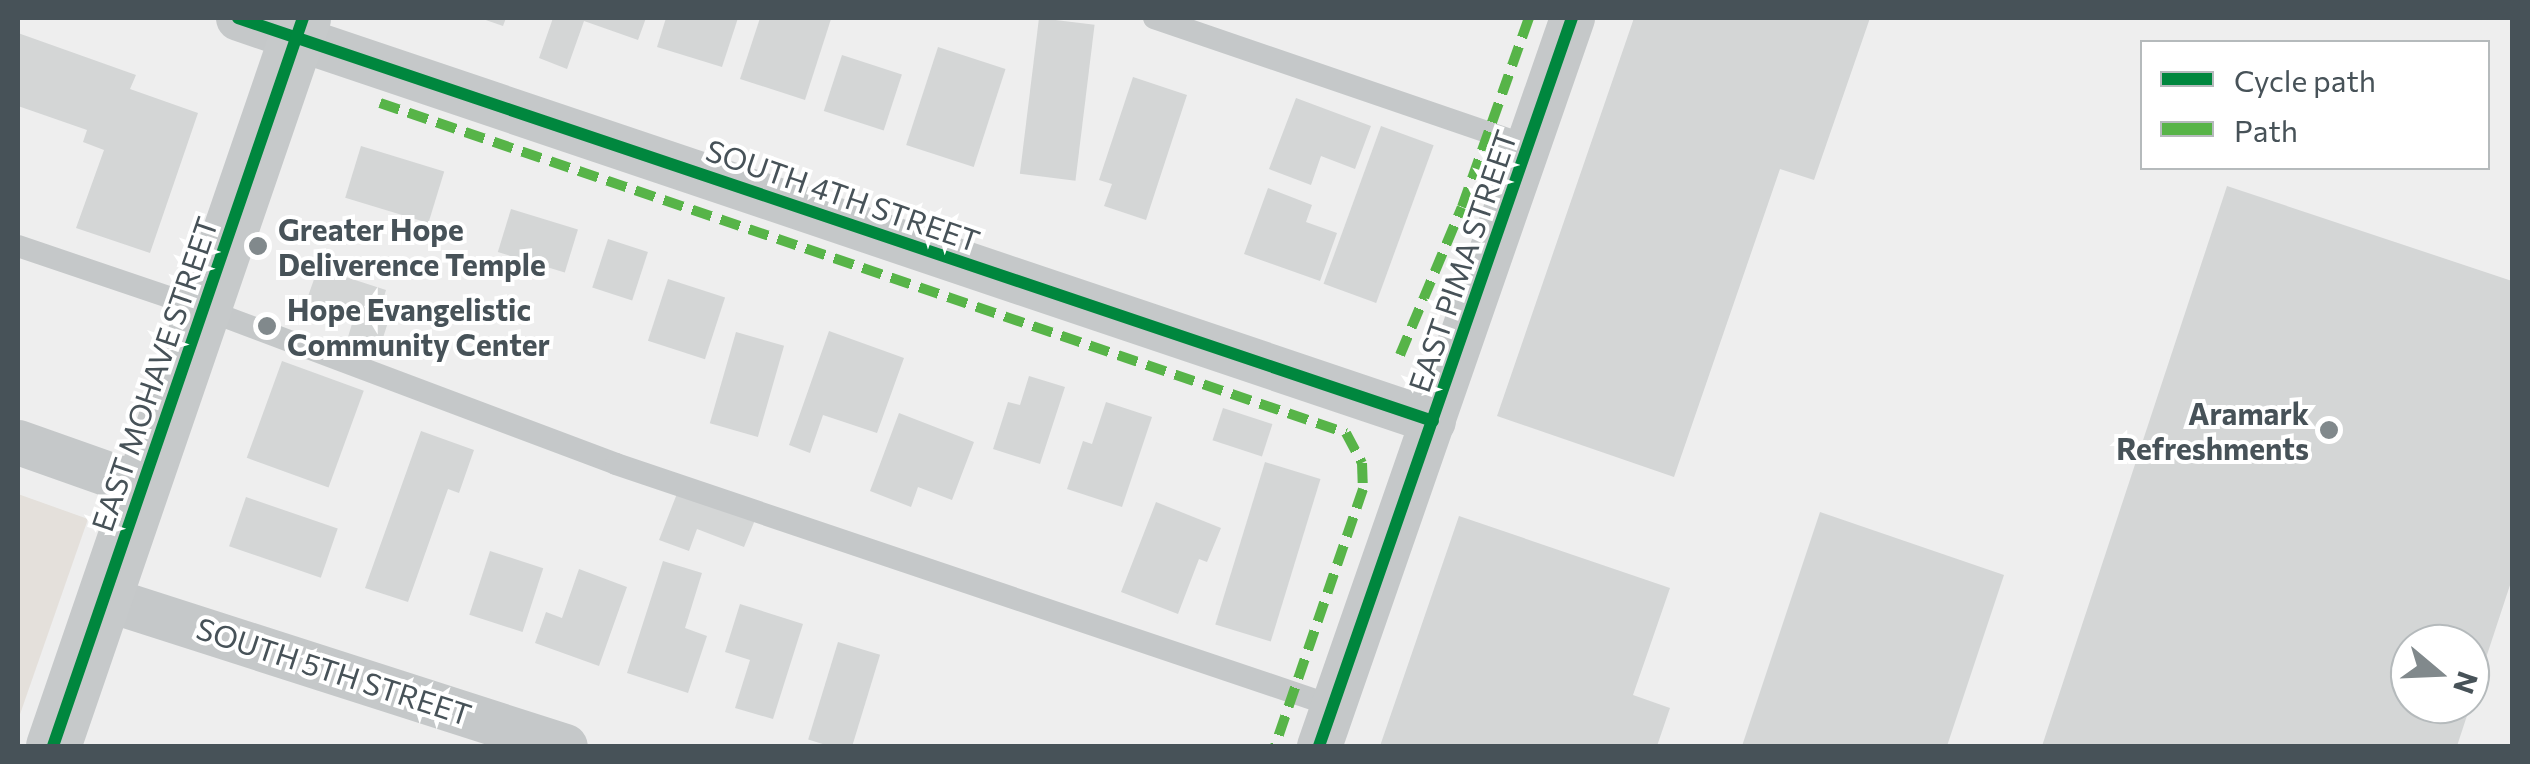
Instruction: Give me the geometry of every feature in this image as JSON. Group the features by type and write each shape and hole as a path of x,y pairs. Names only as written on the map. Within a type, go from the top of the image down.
{"street":[{"name":"SOUTH 4TH STREET","path":"238,18 300,28 1433,422"},
{"name":"EAST PIMA STREET","path":"1326,726 1572,18"},
{"name":"EAST MOHAVE STREET","path":"53,746 300,28"},
{"path":"18,442 142,486"},
{"name":"SOUTH 5TH STREET","path":"104,598 564,746"}],"lane":[{"path":"1154,18 1528,146"},
{"path":"18,246 204,308 1326,726"}],"shaded area":[{"path":"18,494 88,519 18,720"}],"building":[{"path":"480,18 506,18 503,26"},
{"path":"553,18 646,18 638,40 584,21 567,69 539,58"},
{"path":"666,18 738,18 722,67 657,47"},
{"path":"760,18 831,19 805,100 740,79"},
{"path":"1039,18 1095,25 1075,181 1020,174"},
{"path":"1634,18 1870,18 1814,180 1780,169 1674,477 1497,416"},
{"path":"18,33 136,75 130,89 198,113 150,253 76,228 104,150 83,142 87,130 18,106"},
{"path":"938,47 1006,69 974,167 906,145"},
{"path":"842,55 902,74 884,131 824,111"},
{"path":"1133,77 1187,95 1146,220 1104,206 1112,184 1099,180"},
{"path":"1296,98 1371,126 1355,169 1321,156 1311,185 1269,169"},
{"path":"1381,126 1434,145 1376,303 1324,284"},
{"path":"361,146 444,171 428,223 345,198"},
{"name":"Aramark Refreshments","path":"2227,186 2512,281 2512,579 2490,646 2490,624 2390,624 2390,724 2464,724 2457,746 2042,746"},
{"path":"1268,188 1312,205 1306,222 1337,233 1320,281 1244,254"},
{"path":"511,209 578,229 565,272 498,252"},
{"path":"608,239 648,252 632,300 592,288"},
{"path":"318,268 386,290 380,310 391,313 380,347 348,337 354,317 306,302"},
{"path":"668,279 725,298 705,359 648,341"},
{"path":"829,331 904,358 877,433 823,415 810,453 789,445"},
{"path":"736,332 784,346 758,437 710,423"},
{"path":"282,361 364,391 329,488 247,458"},
{"path":"1029,376 1065,387 1040,464 993,449 1008,402 1020,405"},
{"path":"1106,402 1152,417 1122,507 1067,489 1083,441 1092,444"},
{"path":"1223,408 1272,424 1262,456 1212,440"},
{"path":"899,413 974,442 952,500 918,487 911,507 870,491"},
{"path":"421,431 474,450 459,493 448,489 408,602 365,588"},
{"path":"1265,462 1320,479 1271,642 1215,625"},
{"path":"678,491 755,520 744,547 697,529 689,551 659,540"},
{"path":"246,497 338,529 321,578 229,546"},
{"path":"1156,502 1221,528 1207,562 1199,559 1178,614 1121,592"},
{"path":"1820,512 2004,575 1947,746 1742,746"},
{"path":"1459,516 1670,588 1633,695 1670,708 1657,746 1380,746"},
{"path":"490,551 543,568 523,632 469,615"},
{"path":"663,561 702,573 685,628 707,636 688,693 627,673"},
{"path":"579,569 627,587 599,666 535,643 546,612 562,618"},
{"path":"740,604 803,624 773,719 735,708 750,660 725,652"},
{"path":"838,642 880,655 852,746 829,746 808,740"}],"marked path":[{"path":"1400,355 1462,207 1529,18"},
{"path":"380,103 1346,433 1362,463 1363,489 1275,746"}],"cycle path":[{"path":"238,18 1433,421"},
{"path":"53,746 303,18"},
{"path":"1319,746 1572,18"}],"place":[{"name":"Greater Hope Deliverence Temple","path":"258,246"},
{"name":"Hope Evangelistic Community Center","path":"267,326"},
{"name":"Aramark Refreshments","path":"2329,430"}]}
